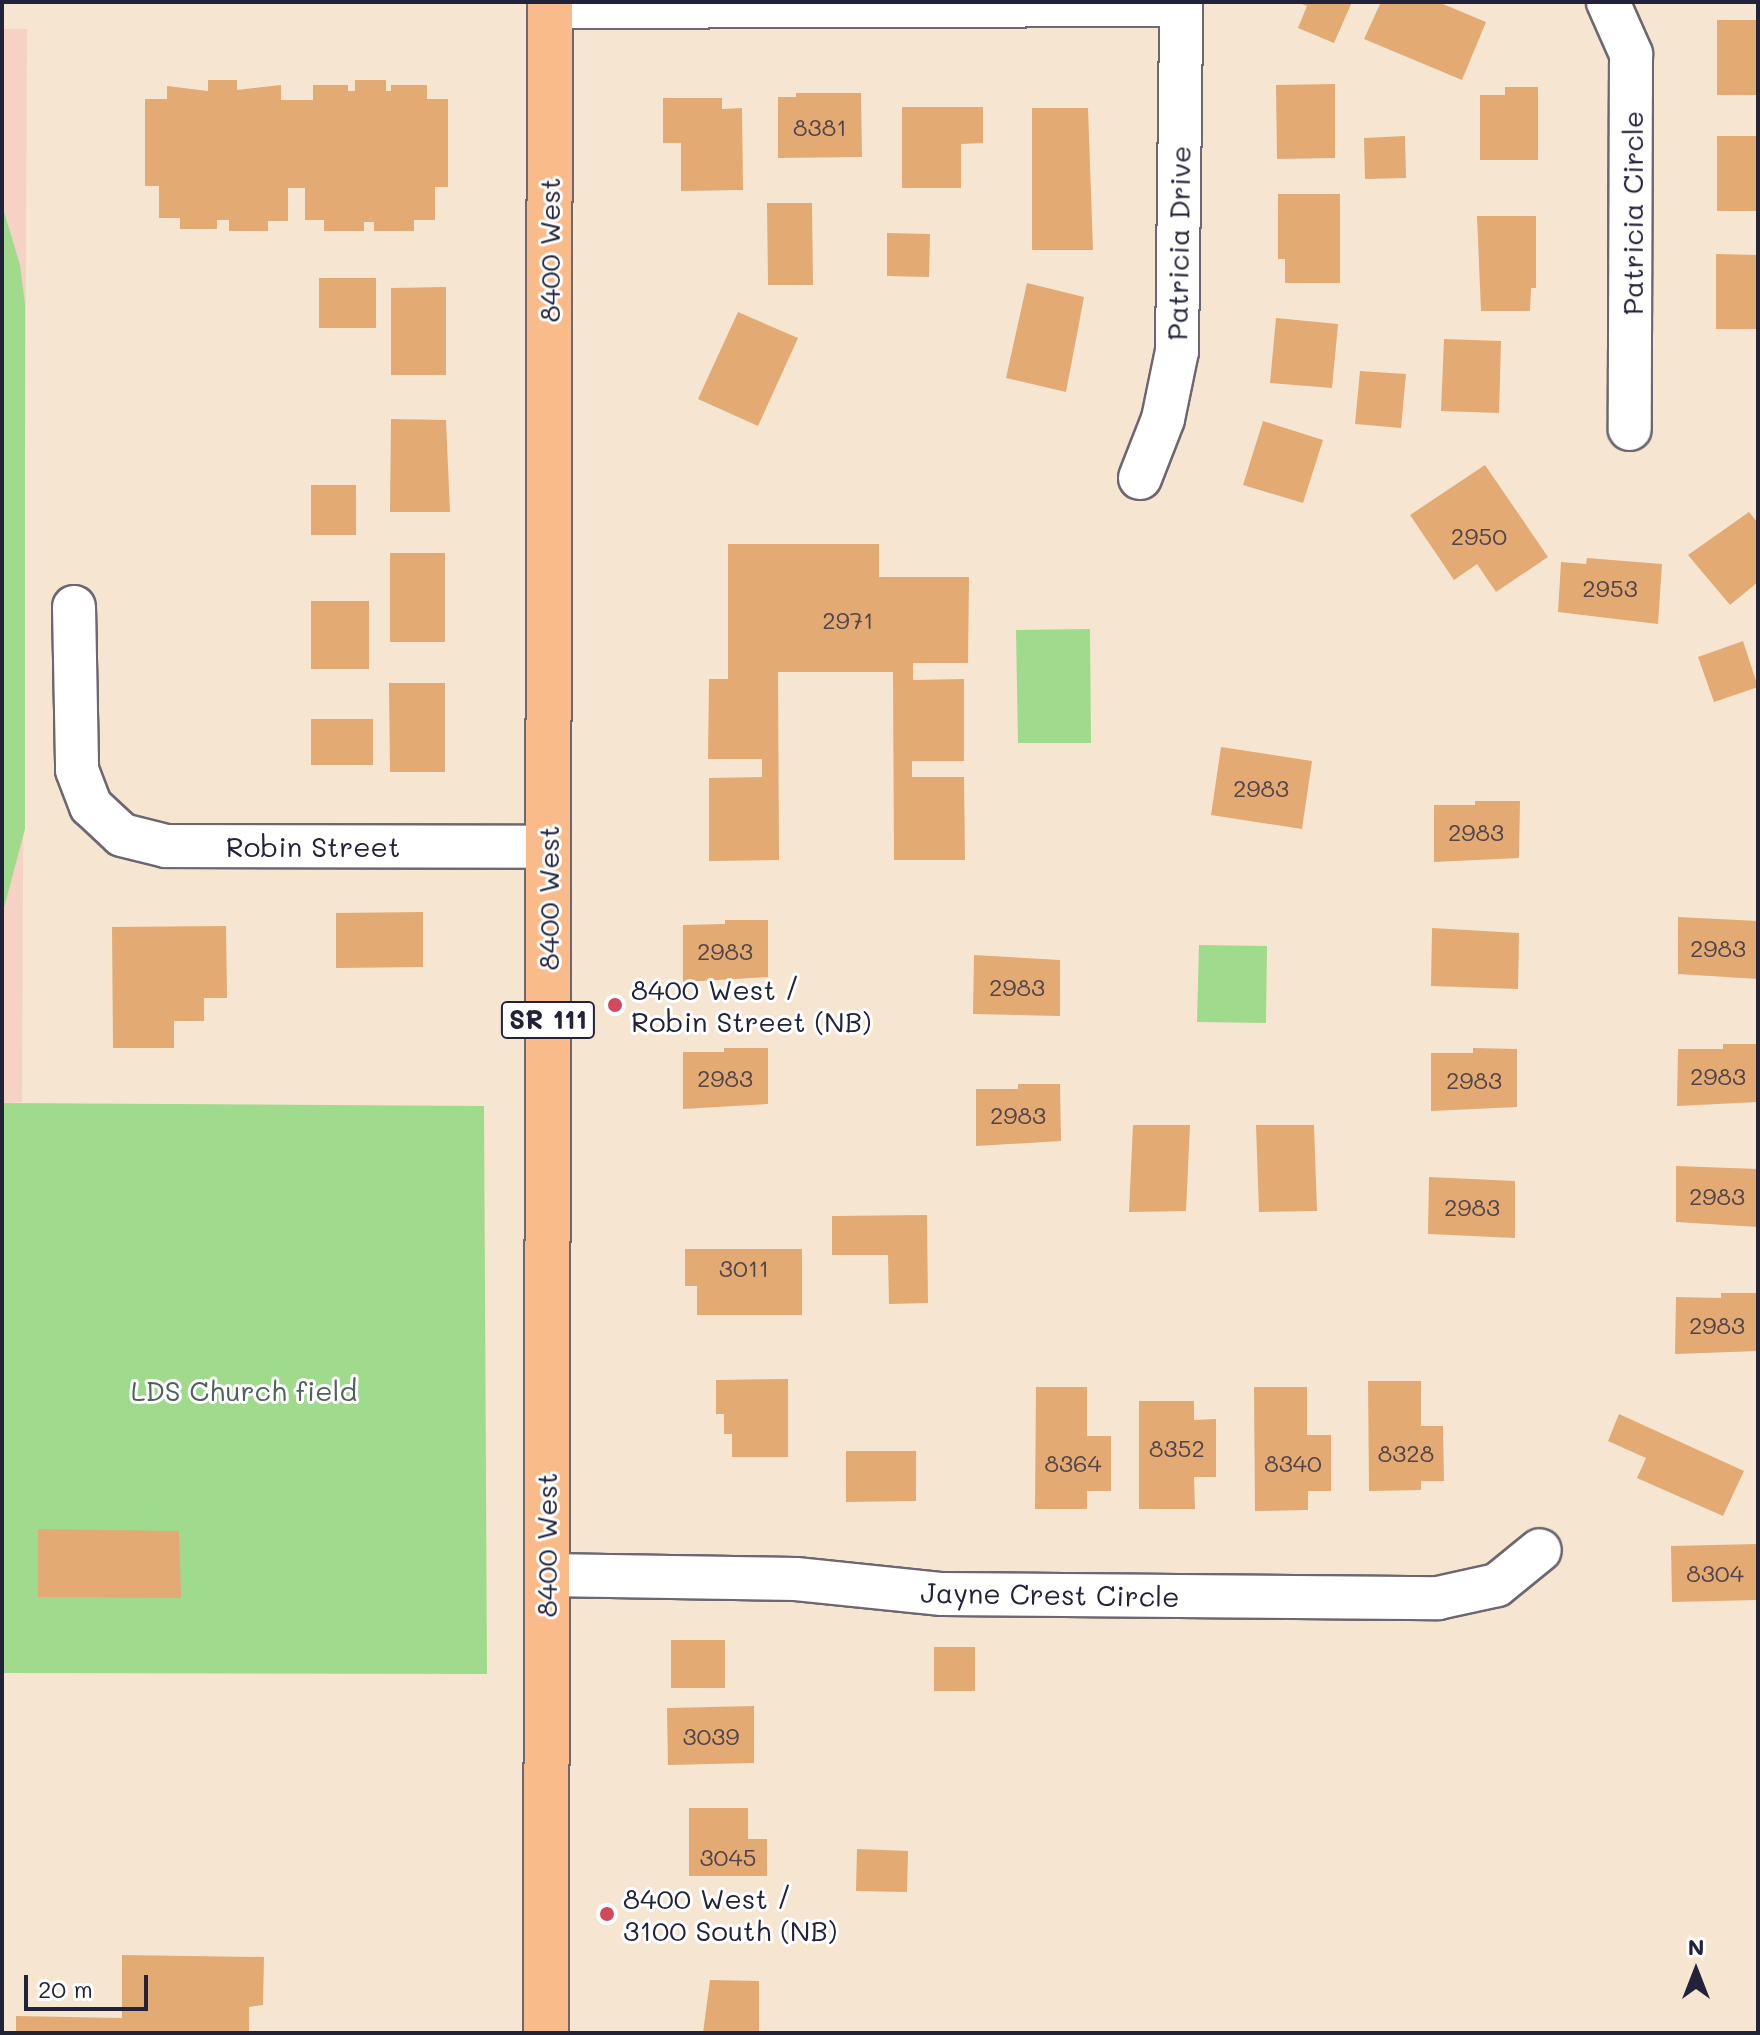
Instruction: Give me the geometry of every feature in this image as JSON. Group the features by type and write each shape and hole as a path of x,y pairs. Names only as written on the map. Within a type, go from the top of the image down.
{"main road":[{"name":"8400 West","path":"546,2033 550,5"}],"street":[{"name":"Patricia Circle","path":"1608,2 1631,54 1630,429"},
{"path":"550,5 1181,4"},
{"name":"Patricia Drive","path":"1140,478 1163,419 1177,351 1181,4"},
{"name":"Robin Street","path":"74,607 76,758 91,806 122,835 166,846 548,847"},
{"name":"Jayne Crest Circle","path":"547,1575 796,1579 942,1594 1438,1598 1497,1585 1540,1550"}],"shaded area":[{"path":"2,29 27,29 22,1102 2,1103"}],"green space":[{"path":"2,205 20,265 25,304 25,829 2,915"},
{"path":"1090,629 1091,743 1018,743 1016,630"},
{"path":"1199,945 1267,946 1266,1023 1197,1022"},
{"name":"LDS Church field","path":"2,1103 484,1106 487,1674 2,1673"}],"building":[{"path":"1297,2 1352,2 1334,43 1298,28 1307,6"},
{"path":"1381,2 1438,2 1486,22 1462,80 1364,39"},
{"path":"1717,20 1758,20 1758,95 1717,95"},
{"path":"208,80 237,80 237,90 281,85 281,100 313,100 313,85 348,85 348,91 355,91 355,80 386,80 386,91 391,91 391,85 427,85 427,99 448,99 448,187 435,187 435,220 414,220 414,231 374,231 374,222 364,222 364,231 324,231 324,220 305,220 305,188 288,188 288,221 268,221 268,231 229,231 229,220 217,220 217,229 180,229 180,218 159,218 159,186 145,186 145,99 167,99 167,86 208,91"},
{"path":"1335,84 1335,158 1277,159 1276,85"},
{"path":"1505,87 1538,87 1538,160 1480,160 1480,95 1505,95"},
{"path":"796,93 861,93 862,157 778,158 778,97 796,97"},
{"path":"663,98 722,98 722,109 742,108 743,190 681,191 681,143 663,143"},
{"path":"902,107 983,107 983,143 961,144 961,188 902,188"},
{"path":"1032,108 1088,108 1093,250 1032,250"},
{"path":"1405,136 1406,178 1365,179 1364,138"},
{"path":"1717,136 1758,136 1758,211 1717,211"},
{"path":"1278,194 1340,194 1340,283 1285,283 1285,259 1278,259"},
{"path":"767,203 812,203 813,285 768,285"},
{"path":"1477,216 1536,216 1536,288 1531,288 1530,311 1481,311"},
{"path":"887,233 930,234 929,277 887,276"},
{"path":"1716,254 1758,255 1758,329 1716,329"},
{"path":"319,278 376,278 376,328 319,328"},
{"path":"1027,283 1084,297 1066,392 1006,378"},
{"path":"446,287 446,375 391,375 391,288"},
{"path":"738,312 798,338 758,426 698,399"},
{"path":"1276,318 1338,324 1332,388 1270,383"},
{"path":"1444,339 1501,341 1499,413 1441,411"},
{"path":"1360,371 1406,374 1401,428 1355,424"},
{"path":"391,419 446,420 450,512 390,512"},
{"path":"1263,421 1323,440 1303,503 1243,485"},
{"path":"1485,465 1548,557 1496,592 1477,564 1454,580 1410,515"},
{"path":"311,485 356,485 356,535 311,535"},
{"path":"1749,512 1758,523 1758,582 1730,605 1688,555"},
{"path":"728,544 879,544 879,577 969,577 968,663 913,663 913,680 964,679 964,761 912,761 912,777 964,777 965,860 894,860 893,672 778,672 779,860 709,861 709,778 762,777 762,759 708,759 709,679 728,679"},
{"path":"390,553 445,553 445,642 390,642"},
{"path":"1587,558 1662,564 1658,624 1558,612 1561,562 1586,564"},
{"path":"311,601 369,601 369,669 311,669"},
{"path":"1743,641 1758,687 1714,702 1698,657"},
{"path":"389,683 445,683 445,772 390,772"},
{"path":"311,719 373,719 373,765 311,765"},
{"path":"1221,747 1312,761 1302,829 1211,815"},
{"path":"1475,801 1520,801 1519,858 1434,862 1434,805 1475,805"},
{"path":"423,912 423,967 336,968 336,913"},
{"path":"1678,917 1758,921 1758,979 1678,974"},
{"path":"725,920 768,920 768,977 683,982 683,925 725,924"},
{"path":"226,926 227,998 204,998 204,1021 174,1021 174,1048 113,1048 112,927"},
{"path":"1432,928 1519,933 1518,989 1431,986"},
{"path":"974,955 1060,960 1060,1016 973,1014"},
{"path":"1723,1044 1758,1044 1758,1102 1677,1106 1678,1049 1723,1049"},
{"path":"724,1048 768,1048 768,1104 683,1109 683,1052 724,1052"},
{"path":"1473,1048 1517,1049 1517,1107 1431,1111 1431,1053 1473,1053"},
{"path":"1018,1084 1060,1084 1061,1141 976,1146 976,1089 1018,1089"},
{"path":"1133,1125 1190,1125 1186,1211 1129,1212"},
{"path":"1256,1125 1314,1125 1317,1211 1259,1212"},
{"path":"1676,1166 1758,1169 1758,1227 1676,1222"},
{"path":"1429,1177 1515,1181 1515,1238 1428,1234"},
{"path":"927,1215 928,1303 889,1304 888,1255 832,1255 832,1216"},
{"path":"685,1249 802,1249 802,1315 697,1315 697,1286 685,1286"},
{"path":"1721,1293 1758,1293 1758,1351 1675,1354 1676,1297 1721,1298"},
{"path":"788,1379 788,1457 732,1457 732,1434 724,1434 724,1414 716,1414 716,1380"},
{"path":"1368,1381 1421,1381 1421,1426 1443,1426 1444,1481 1421,1481 1421,1490 1369,1491"},
{"path":"1036,1387 1087,1387 1087,1436 1111,1436 1111,1491 1087,1491 1087,1509 1035,1509"},
{"path":"1254,1387 1307,1387 1307,1435 1331,1435 1331,1491 1308,1491 1308,1510 1255,1511"},
{"path":"1139,1401 1194,1401 1194,1420 1216,1419 1216,1477 1194,1477 1195,1509 1139,1509"},
{"path":"1619,1414 1744,1471 1723,1516 1637,1478 1646,1458 1608,1441"},
{"path":"846,1451 916,1451 916,1501 846,1502"},
{"path":"38,1529 179,1531 181,1598 38,1597"},
{"path":"1758,1544 1758,1600 1672,1602 1671,1546"},
{"path":"671,1640 725,1640 725,1688 671,1688"},
{"path":"934,1647 975,1647 975,1691 934,1691"},
{"path":"754,1706 754,1763 668,1765 667,1708"},
{"path":"689,1808 748,1808 748,1839 767,1839 767,1876 689,1876"},
{"path":"857,1849 908,1851 907,1892 856,1891"},
{"path":"122,1955 264,1957 263,2005 249,2007 249,2033 16,2033 16,2016 122,2018"},
{"path":"710,1980 759,1981 759,2033 703,2033"}],"place":[{"name":"8400 West / Robin Street (NB)","path":"615,1005"},
{"name":"8400 West / 3100 South (NB)","path":"607,1914"}]}
